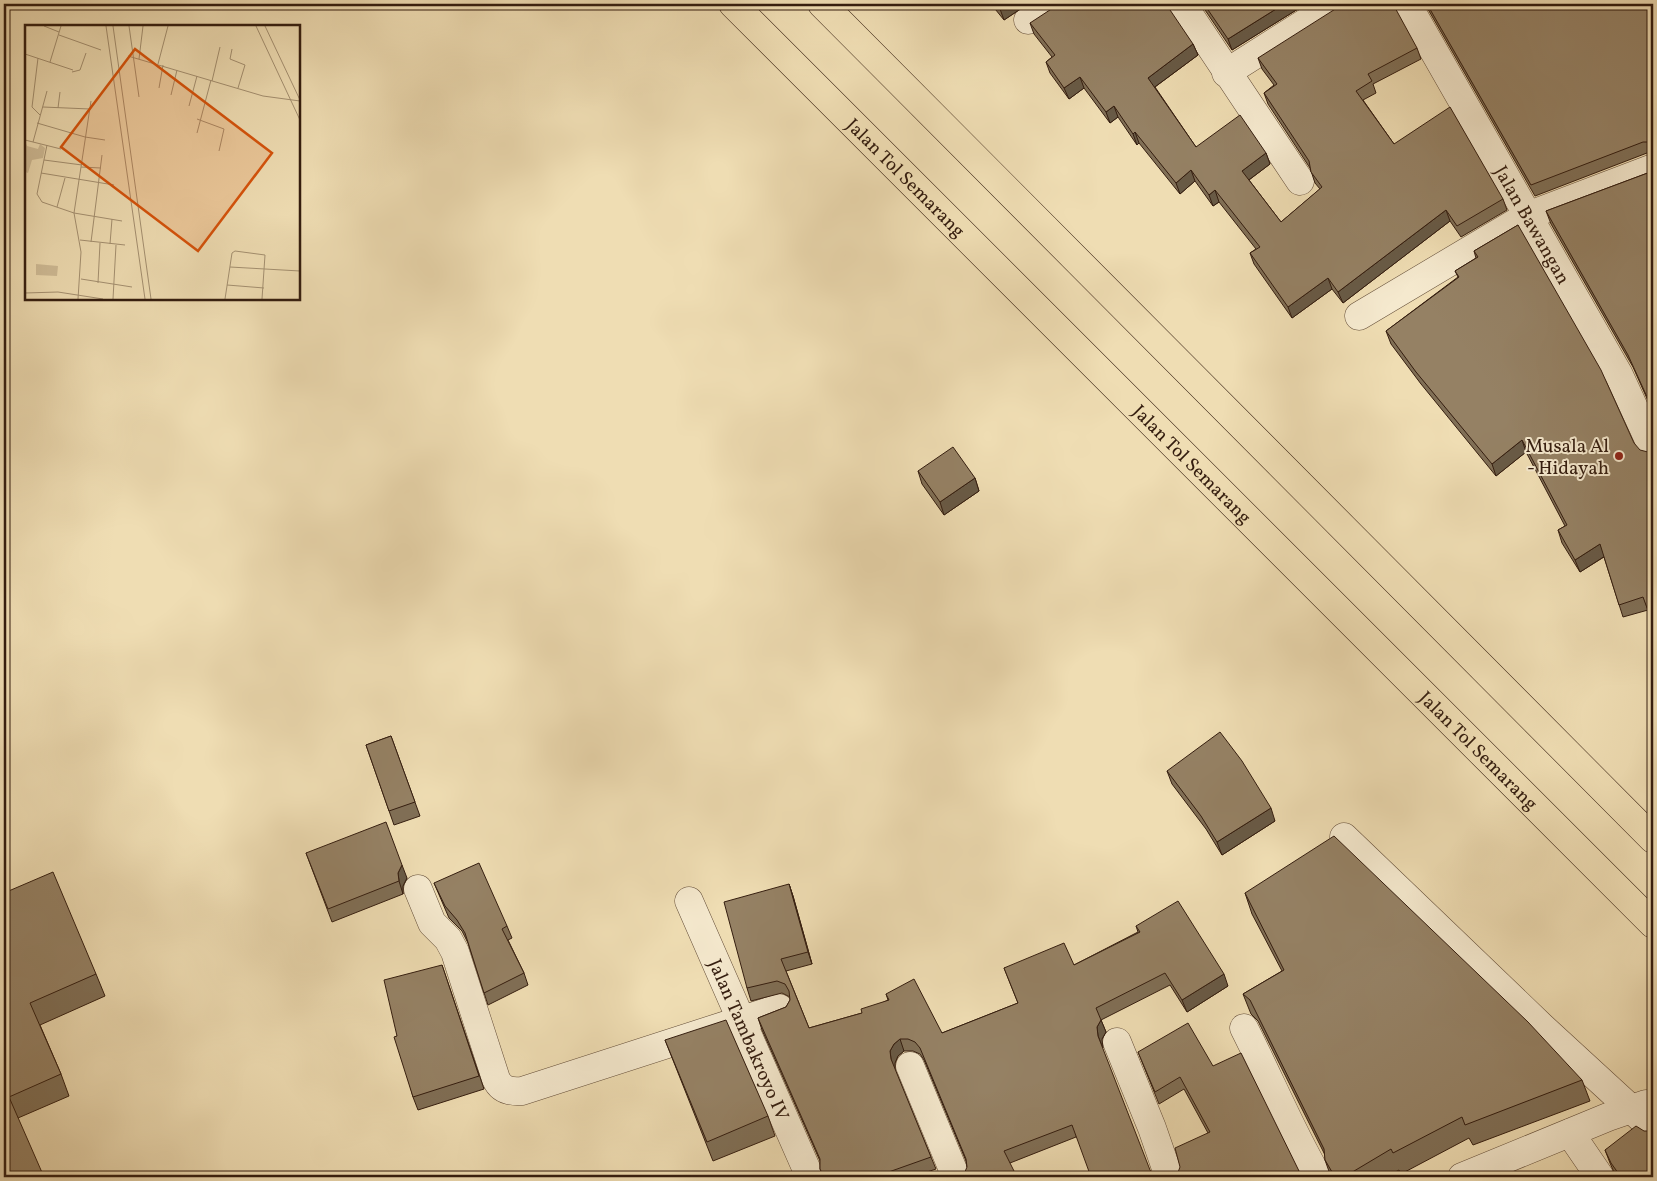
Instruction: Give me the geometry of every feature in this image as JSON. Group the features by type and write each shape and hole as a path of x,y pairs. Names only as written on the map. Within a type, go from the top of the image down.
{"highway":[{"name":"Jalan Tol Semarang","path":"732,4 1653,924"},
{"path":"822,4 1653,839"}],"street":[{"path":"1028,20 1054,4"},
{"path":"1182,4 1226,73 1300,181"},
{"path":"1226,73 1335,4"},
{"name":"Jalan Bawangan","path":"1407,4 1619,375 1653,449"},
{"path":"1359,316 1527,216 1653,168"},
{"path":"1344,837 1543,1028 1643,1106 1653,1129"},
{"path":"418,889 432,923 452,945 498,1085 506,1091 522,1091 779,1008"},
{"name":"Jalan Tambakroyo IV","path":"689,901 810,1177"},
{"path":"1244,1028 1268,1075 1297,1142 1318,1177"},
{"path":"1117,1042 1152,1128 1169,1177"},
{"path":"910,1066 956,1177"},
{"path":"1462,1177 1643,1106"},
{"path":"1570,1134 1600,1177"}],"building":[{"path":"996,4 1008,4 1000,9"},
{"path":"1059,4 1166,4 1193,44 1148,78 1196,147 1240,115 1266,153 1242,171 1281,222 1322,187 1311,172 1309,161 1264,93 1277,84 1258,58 1341,4 1393,4 1417,48 1368,74 1372,81 1356,91 1394,144 1450,107 1503,199 1457,226 1446,210 1338,292 1328,278 1288,307 1250,253 1260,247 1215,190 1209,195 1191,170 1176,183 1135,132 1133,134 1114,106 1106,112 1080,77 1064,88 1046,62 1055,55 1030,23"},
{"path":"1204,4 1284,4 1228,39"},
{"path":"1427,4 1522,4 1524,9 1534,4 1653,4 1653,142 1643,142 1531,185"},
{"path":"1653,171 1653,410 1628,355 1546,211"},
{"path":"1518,225 1601,370 1634,443 1640,450 1653,451 1653,624 1643,597 1619,605 1600,544 1575,560 1558,530 1567,525 1522,440 1492,464 1416,372 1386,331 1459,277 1455,271 1478,257 1474,251"},
{"path":"953,447 975,478 940,502 918,471"},
{"path":"1220,732 1242,761 1271,808 1217,842 1201,816 1167,771"},
{"path":"391,736 415,802 389,811 366,745"},
{"path":"386,822 402,865 398,873 399,881 328,909 306,853"},
{"path":"1334,836 1528,1022 1582,1080 1465,1125 1462,1117 1393,1153 1391,1149 1344,1177 1335,1177 1325,1160 1324,1149 1250,1000 1243,994 1284,970 1245,893"},
{"path":"479,863 507,926 502,929 524,973 484,993 465,933 445,906 434,883"},
{"path":"53,872 96,974 30,1003 61,1074 9,1097 44,1177 4,1177 4,893"},
{"path":"789,884 808,952 781,959 809,1028 862,1013 861,1009 889,1000 886,994 914,979 942,1033 1018,1003 1004,968 1064,943 1074,965 1140,932 1136,926 1178,901 1224,974 1182,1000 1165,973 1096,1008 1101,1020 1097,1027 1098,1036 1150,1170 1156,1177 1091,1177 1072,1125 1004,1151 1017,1177 965,1177 966,1159 920,1048 915,1042 908,1039 900,1039 890,1051 891,1059 931,1157 883,1174 884,1177 824,1177 820,1169 820,1159 758,1018 786,1007 790,1000 789,991 785,984 777,981 747,988 724,902"},
{"path":"442,965 479,1076 413,1097 394,1037 397,1036 384,980"},
{"path":"726,1020 768,1116 707,1142 665,1040"},
{"path":"1188,1023 1213,1066 1241,1053 1300,1173 1292,1177 1173,1177 1177,1175 1180,1167 1175,1148 1210,1132 1180,1077 1155,1092 1138,1052"},
{"path":"1636,1126 1644,1131 1651,1131 1653,1134 1653,1177 1621,1177 1605,1150"}],"place":[{"name":"Musala Al - Hidayah","path":"1619,456"}]}
